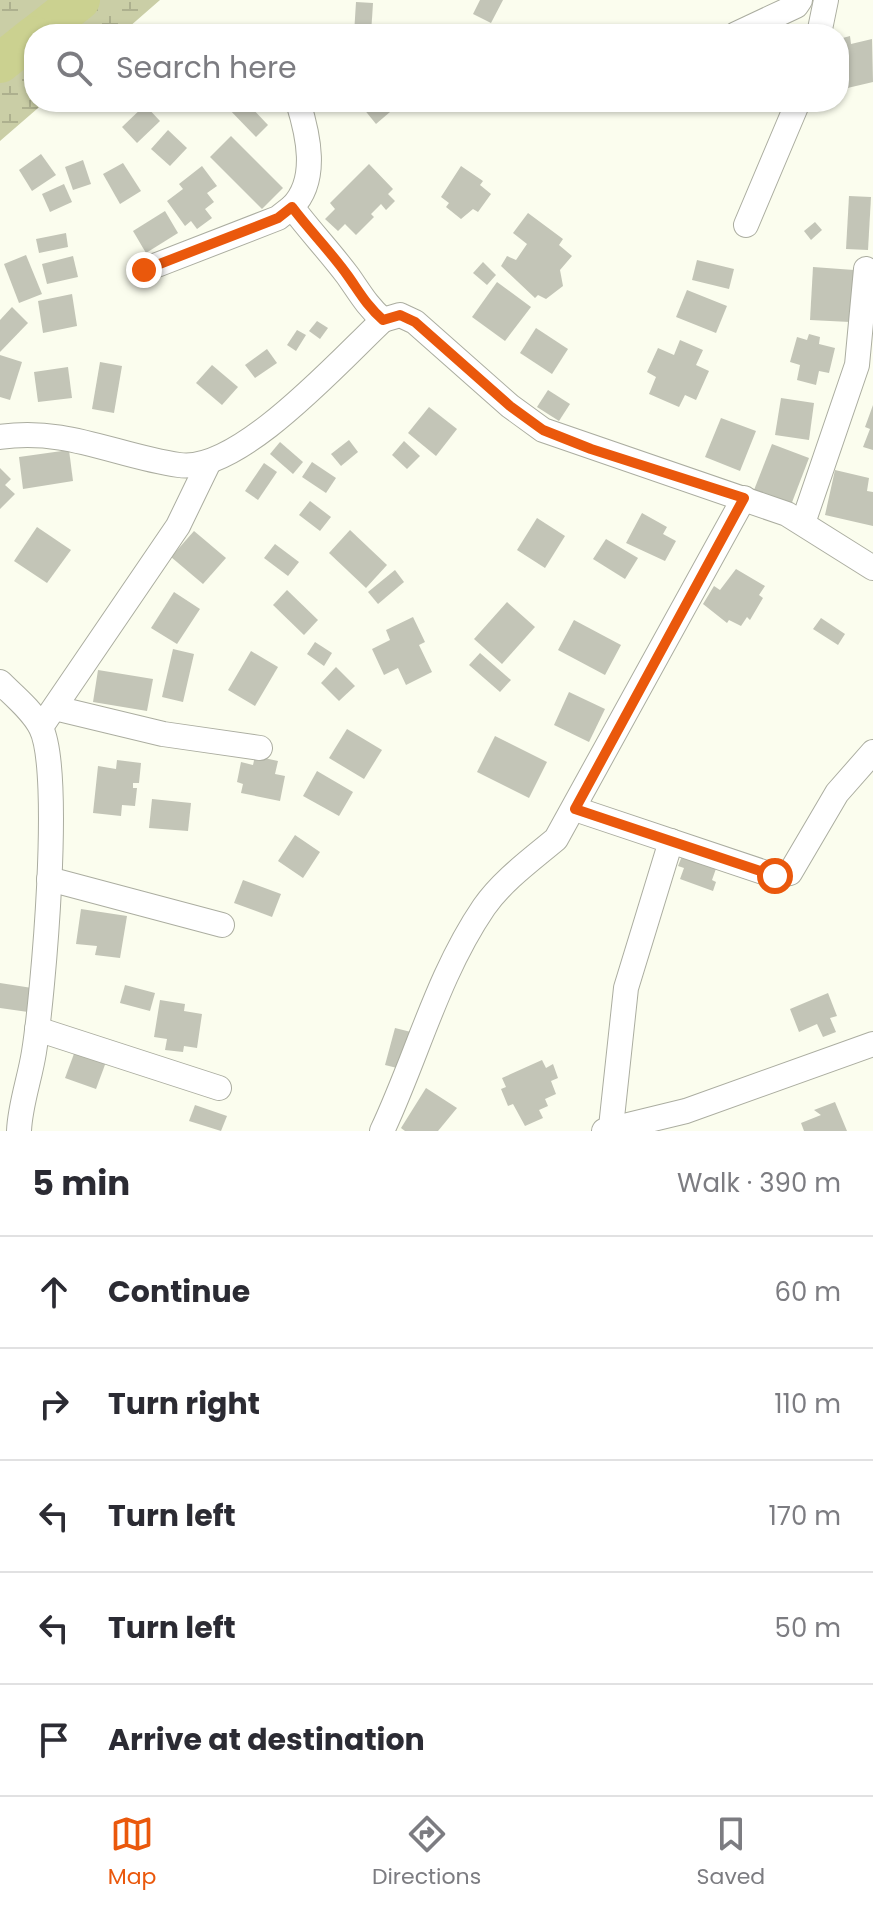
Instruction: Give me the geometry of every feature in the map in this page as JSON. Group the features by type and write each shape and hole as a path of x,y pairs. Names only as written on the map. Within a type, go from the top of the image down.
{"street":[{"path":"757,24 796,6 800,0"},
{"path":"821,24 826,0"},
{"path":"144,270 278,218 301,198 310,153 300,112"},
{"path":"746,225 794,112"},
{"path":"292,207 314,239 347,275 363,302 383,320"},
{"path":"803,523 857,365 866,269"},
{"path":"0,437 22,434 73,437 180,465 208,464 280,419 383,320 400,315 415,322 510,406 543,430 591,449 744,498 803,523 873,568"},
{"path":"19,1131 37,1029 49,879 48,717 178,526 208,464"},
{"path":"382,1131 452,962 485,906 512,875 556,839 575,809 744,498"},
{"path":"0,682 48,717 260,748"},
{"path":"575,809 775,876 790,873 837,793 873,752"},
{"path":"671,841 626,988 608,1129 686,1111 873,1044"},
{"path":"49,879 222,925"},
{"path":"37,1029 219,1088"}],"green space":[{"path":"0,0 160,0 132,24 24,24 24,112 33,112 0,141"}],"building":[{"path":"480,0 503,0 491,23 473,14"},
{"path":"356,2 373,3 372,24 355,24"},
{"path":"849,36 851,44 872,39 873,82 849,88"},
{"path":"138,112 152,112 160,121 137,143 122,127"},
{"path":"232,112 256,112 268,125 256,137"},
{"path":"366,112 390,112 376,124"},
{"path":"168,130 187,148 170,166 151,149"},
{"path":"231,136 283,188 262,209 210,157"},
{"path":"41,154 56,175 32,191 19,170"},
{"path":"83,160 91,184 73,190 65,167"},
{"path":"123,163 141,191 120,204 103,174"},
{"path":"369,164 393,189 388,194 395,201 386,210 381,204 371,214 374,217 356,235 345,224 338,231 325,219 335,209 330,203"},
{"path":"202,166 217,186 207,193 214,202 205,209 212,218 197,229 191,221 185,226 167,201 183,189 179,184"},
{"path":"461,166 483,181 480,185 491,194 478,212 473,209 461,219 446,207 449,203 441,197"},
{"path":"64,184 72,202 50,212 42,194"},
{"path":"849,196 871,197 868,250 846,249"},
{"path":"165,211 178,233 146,253 133,231"},
{"path":"528,213 563,239 559,245 572,256 560,270 563,286 546,299 538,295 535,298 501,266 507,256 516,260 527,244 513,233"},
{"path":"815,222 822,230 811,240 804,231"},
{"path":"66,233 68,247 39,253 36,239"},
{"path":"26,255 42,294 19,303 4,264"},
{"path":"73,256 78,277 47,284 42,264"},
{"path":"697,260 734,269 729,289 692,280"},
{"path":"483,262 496,275 487,285 473,273"},
{"path":"813,267 854,270 850,322 810,320"},
{"path":"497,282 531,307 505,341 472,317"},
{"path":"687,290 727,306 716,333 676,317"},
{"path":"72,294 77,326 43,333 38,301"},
{"path":"12,307 28,323 0,352 0,320"},
{"path":"317,321 328,328 320,339 309,331"},
{"path":"536,328 568,349 552,374 520,353"},
{"path":"297,330 306,335 296,351 287,345"},
{"path":"809,334 820,337 819,344 835,348 829,373 819,371 816,385 797,380 800,365 790,362 797,337 807,340"},
{"path":"680,340 703,350 696,365 709,371 696,400 685,395 679,407 649,394 656,377 647,372 658,348 674,355"},
{"path":"267,349 277,363 255,378 245,365"},
{"path":"0,355 22,362 10,400 0,397"},
{"path":"100,362 122,366 114,413 92,409"},
{"path":"212,365 238,387 222,405 196,383"},
{"path":"68,367 72,398 38,402 34,372"},
{"path":"548,390 570,404 559,421 537,407"},
{"path":"781,398 814,403 809,440 775,435"},
{"path":"873,405 873,450 863,447 870,429 865,427"},
{"path":"429,407 457,429 436,456 408,433"},
{"path":"721,418 756,431 740,471 705,457"},
{"path":"349,440 358,452 341,466 331,454"},
{"path":"404,441 420,456 407,469 392,455"},
{"path":"280,442 303,462 293,474 270,454"},
{"path":"772,444 809,458 791,505 754,490"},
{"path":"69,450 73,481 23,489 19,457"},
{"path":"312,462 336,478 326,493 302,477"},
{"path":"264,463 277,472 258,500 245,491"},
{"path":"0,468 11,479 5,485 15,494 0,509"},
{"path":"835,470 869,478 867,491 873,492 873,526 825,515"},
{"path":"310,501 331,517 320,531 299,515"},
{"path":"642,513 667,527 663,534 676,541 665,561 626,543"},
{"path":"537,518 565,536 545,568 517,550"},
{"path":"37,527 71,550 47,583 14,561"},
{"path":"350,530 387,565 366,588 329,553"},
{"path":"194,531 226,558 203,584 171,557"},
{"path":"606,539 638,558 625,579 593,559"},
{"path":"275,544 299,562 288,576 264,558"},
{"path":"736,569 765,586 759,595 763,598 750,620 747,617 741,626 729,620 727,623 703,604 714,586 720,590"},
{"path":"395,570 404,582 378,604 368,592"},
{"path":"287,590 318,620 304,635 273,605"},
{"path":"174,592 200,609 177,644 151,628"},
{"path":"507,602 535,627 502,664 474,639"},
{"path":"413,617 425,642 419,645 432,672 406,685 398,668 384,675 372,649 390,640 386,630"},
{"path":"821,618 845,634 838,645 813,629"},
{"path":"574,620 621,645 605,675 558,650"},
{"path":"315,642 332,653 324,666 307,654"},
{"path":"173,649 194,654 183,702 162,697"},
{"path":"251,651 278,667 255,706 228,690"},
{"path":"480,653 511,680 500,692 469,665"},
{"path":"336,667 355,686 339,701 321,683"},
{"path":"98,670 153,679 147,711 93,702"},
{"path":"569,692 605,709 589,742 554,725"},
{"path":"347,729 382,750 364,779 329,758"},
{"path":"495,736 547,762 529,798 477,772"},
{"path":"255,756 278,761 275,774 285,776 280,801 241,793 243,784 237,782 241,762 253,765"},
{"path":"117,760 141,763 139,783 133,783 133,788 137,788 135,806 122,805 121,816 93,813 98,766 116,769"},
{"path":"317,771 353,792 339,816 303,796"},
{"path":"152,799 191,803 188,831 149,828"},
{"path":"295,835 320,852 303,878 278,861"},
{"path":"684,851 718,863 712,880 716,882 713,891 680,879 684,868 678,866"},
{"path":"243,880 281,894 272,917 234,903"},
{"path":"81,909 127,916 120,958 95,955 97,946 76,944"},
{"path":"0,983 32,988 28,1012 0,1008"},
{"path":"125,985 155,993 150,1011 120,1003"},
{"path":"828,993 837,1016 830,1018 836,1032 823,1037 817,1024 799,1032 790,1009"},
{"path":"160,1000 185,1004 184,1011 202,1014 197,1048 184,1046 183,1052 165,1050 167,1039 154,1037"},
{"path":"395,1028 411,1032 401,1069 385,1065"},
{"path":"75,1051 106,1062 96,1089 65,1078"},
{"path":"542,1060 546,1068 553,1064 558,1078 551,1081 556,1094 545,1099 548,1106 539,1110 543,1118 525,1126 513,1104 508,1106 501,1089 506,1087 502,1078"},
{"path":"426,1088 457,1108 438,1131 405,1131 401,1128"},
{"path":"835,1102 847,1131 804,1131 801,1123 821,1115 814,1110"},
{"path":"195,1105 227,1116 221,1131 189,1121"}],"waterway":[{"path":"50,24 80,0"},
{"path":"0,63 24,44"}],"route":[{"path":"144,270 278,218 292,207 314,239 347,275 363,302 383,320 400,315 415,322 510,406 543,430 591,449 744,498 575,809 775,876"}]}
